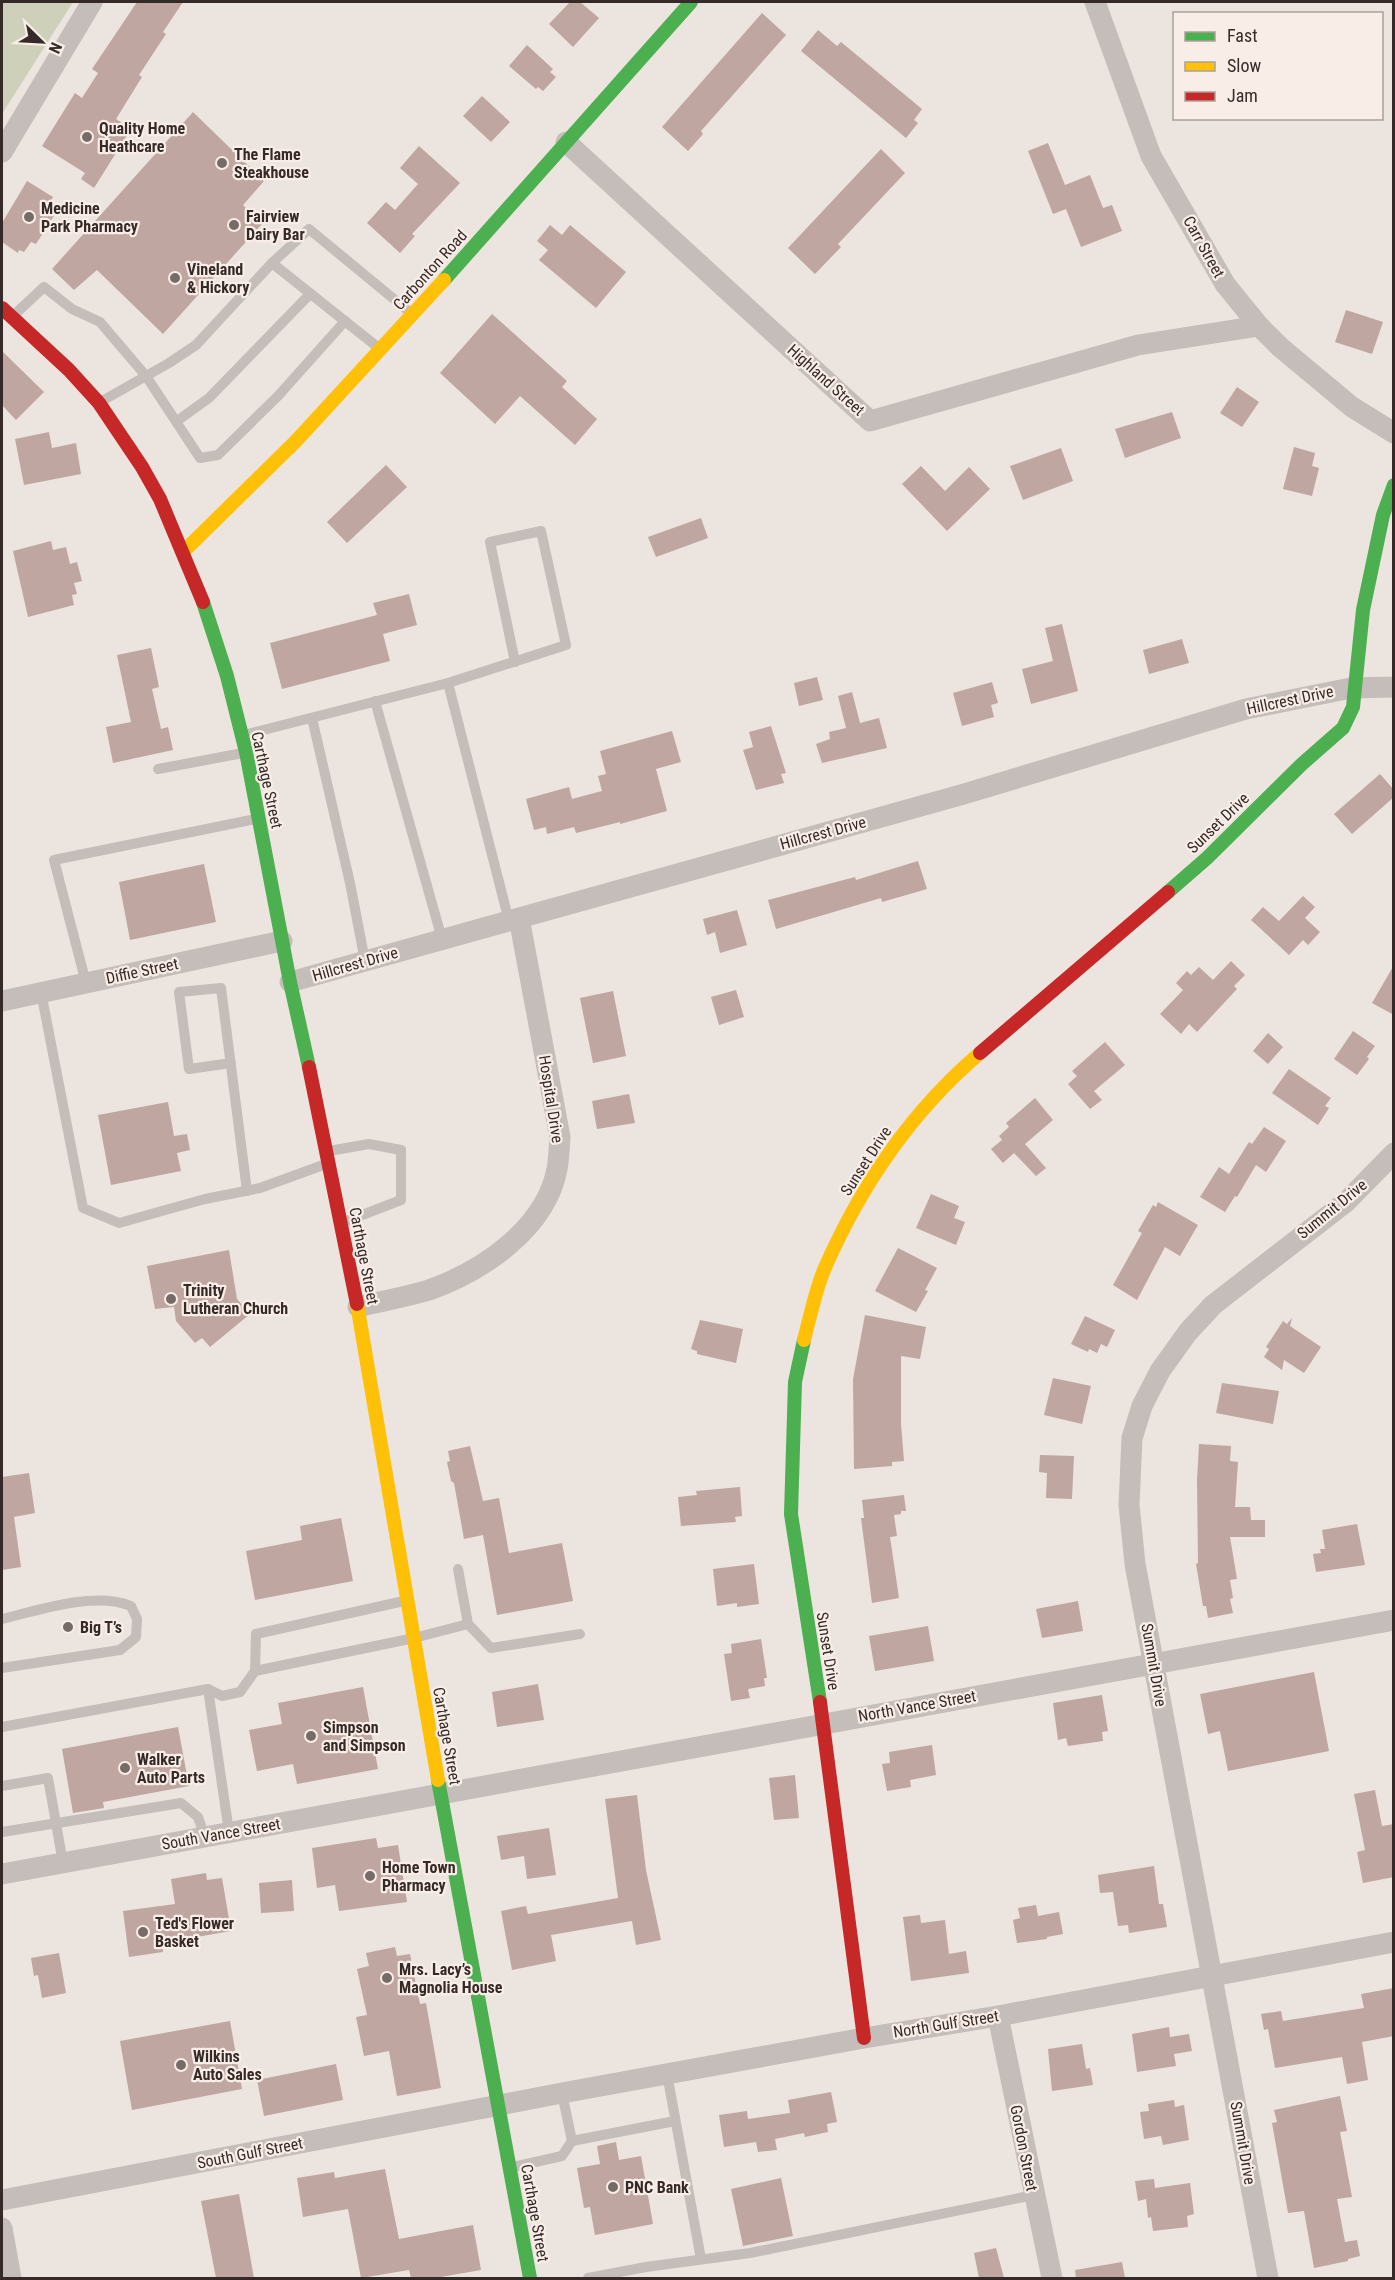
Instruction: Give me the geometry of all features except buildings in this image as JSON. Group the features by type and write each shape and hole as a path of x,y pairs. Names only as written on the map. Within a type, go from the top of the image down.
{"street":[{"path":"2,152 92,2"},
{"name":"Carbonton Road","path":"183,552 296,441 691,2"},
{"name":"Carr Street","path":"1095,2 1150,156 1225,284 1259,326 1280,347 1352,406 1394,433"},
{"name":"Highland Street","path":"566,142 870,421 1138,345 1259,326"},
{"name":"Carthage Street","path":"6,313 69,370 99,403 142,466 160,499 183,552 201,598 226,676 246,752 290,982 358,1306 440,1793 530,2278"},
{"name":"Sunset Drive","path":"864,2038 823,1723 791,1514 795,1382 800,1353 823,1272 848,1220 880,1165 925,1107 951,1078 1207,858 1302,764 1343,728 1353,707 1357,688 1363,610 1383,516 1394,485"},
{"name":"Hillcrest Drive","path":"290,982 963,794 1246,709 1357,688 1394,687"},
{"name":"Hospital Drive","path":"358,1306 429,1290 486,1263 532,1224 551,1189 557,1170 560,1137 514,919"},
{"name":"Diffie Street","path":"2,1000 282,942"},
{"name":"Summit Drive","path":"1268,2278 1135,1564 1129,1505 1132,1438 1142,1406 1160,1371 1188,1332 1213,1305 1346,1202 1394,1153"},
{"name":"North Vance Street","path":"440,1793 1394,1620"},
{"name":"South Vance Street","path":"2,1874 440,1793"},
{"name":"North Gulf Street","path":"498,2105 864,2038 998,2016 1394,1942"},
{"name":"Gordon Street","path":"998,2016 1052,2278"},
{"name":"South Gulf Street","path":"2,2200 498,2105"},
{"path":"2,2228 11,2278"}],"lane":[{"path":"99,403 196,345 272,263 309,229 412,314"},
{"path":"272,263 380,349"},
{"path":"6,313 44,287 72,309 100,322 146,376 200,458 218,455 278,396 345,321"},
{"path":"177,421 209,398 310,294"},
{"path":"241,736 448,683 515,662 566,645 541,531 490,542 515,662"},
{"path":"448,683 514,919"},
{"path":"375,701 442,939"},
{"path":"312,718 350,883 365,961"},
{"path":"158,769 246,752"},
{"path":"86,983 54,860 259,819"},
{"path":"231,1063 189,1069 179,992 221,988 231,1063 247,1191"},
{"path":"41,992 83,1208 119,1223 204,1199 260,1188 328,1157 369,1144 401,1150 401,1200 340,1224"},
{"path":"458,1569 468,1624 491,1648 580,1634"},
{"path":"2,1619 98,1600 118,1600 131,1606 137,1619 136,1637 120,1650 2,1668"},
{"path":"2,1727 208,1689 222,1696 240,1692 255,1671 256,1634 407,1601"},
{"path":"255,1671 414,1638 468,1624"},
{"path":"208,1689 229,1832"},
{"path":"2,1786 48,1778 63,1863"},
{"path":"2,1832 181,1803 198,1817 205,1837"},
{"path":"667,2074 701,2259"},
{"path":"562,2093 573,2141"},
{"path":"510,2168 562,2156 573,2141 675,2121"},
{"path":"588,2278 750,2253 1034,2195"}],"green space":[{"path":"2,2 73,2 2,114"}],"traffic: fast":[{"path":"444,280 691,2"},
{"path":"1168,892 1207,858 1302,764 1343,728 1353,707 1363,610 1383,515 1394,485"},
{"path":"203,602 227,676 246,752 290,982 309,1067"},
{"path":"804,1340 795,1382 791,1514 820,1702"},
{"path":"438,1780 530,2278"}],"traffic: slow":[{"path":"183,552 296,441 444,280"},
{"path":"804,1340 824,1270 838,1239 871,1180 910,1125 955,1076 980,1053"},
{"path":"357,1304 438,1780"}],"traffic: jam":[{"path":"2,308 69,370 99,403 142,467 160,499 203,602"},
{"path":"980,1053 1168,892"},
{"path":"309,1067 357,1304"},
{"path":"820,1702 864,2038"}],"place":[{"name":"Quality Home Heathcare","path":"87,137"},
{"name":"The Flame Steakhouse","path":"222,163"},
{"name":"Medicine Park Pharmacy","path":"29,217"},
{"name":"Fairview Dairy Bar","path":"234,225"},
{"name":"Vineland & Hickory","path":"175,278"},
{"name":"Trinity Lutheran Church","path":"171,1299"},
{"name":"Big T’s","path":"68,1627"},
{"name":"Simpson and Simpson","path":"311,1736"},
{"name":"Walker Auto Parts","path":"125,1768"},
{"name":"Home Town Pharmacy","path":"370,1876"},
{"name":"Ted's Flower Basket","path":"143,1932"},
{"name":"Mrs. Lacy’s Magnolia House","path":"387,1978"},
{"name":"Wilkins Auto Sales","path":"181,2065"},
{"name":"PNC Bank","path":"613,2187"}]}
